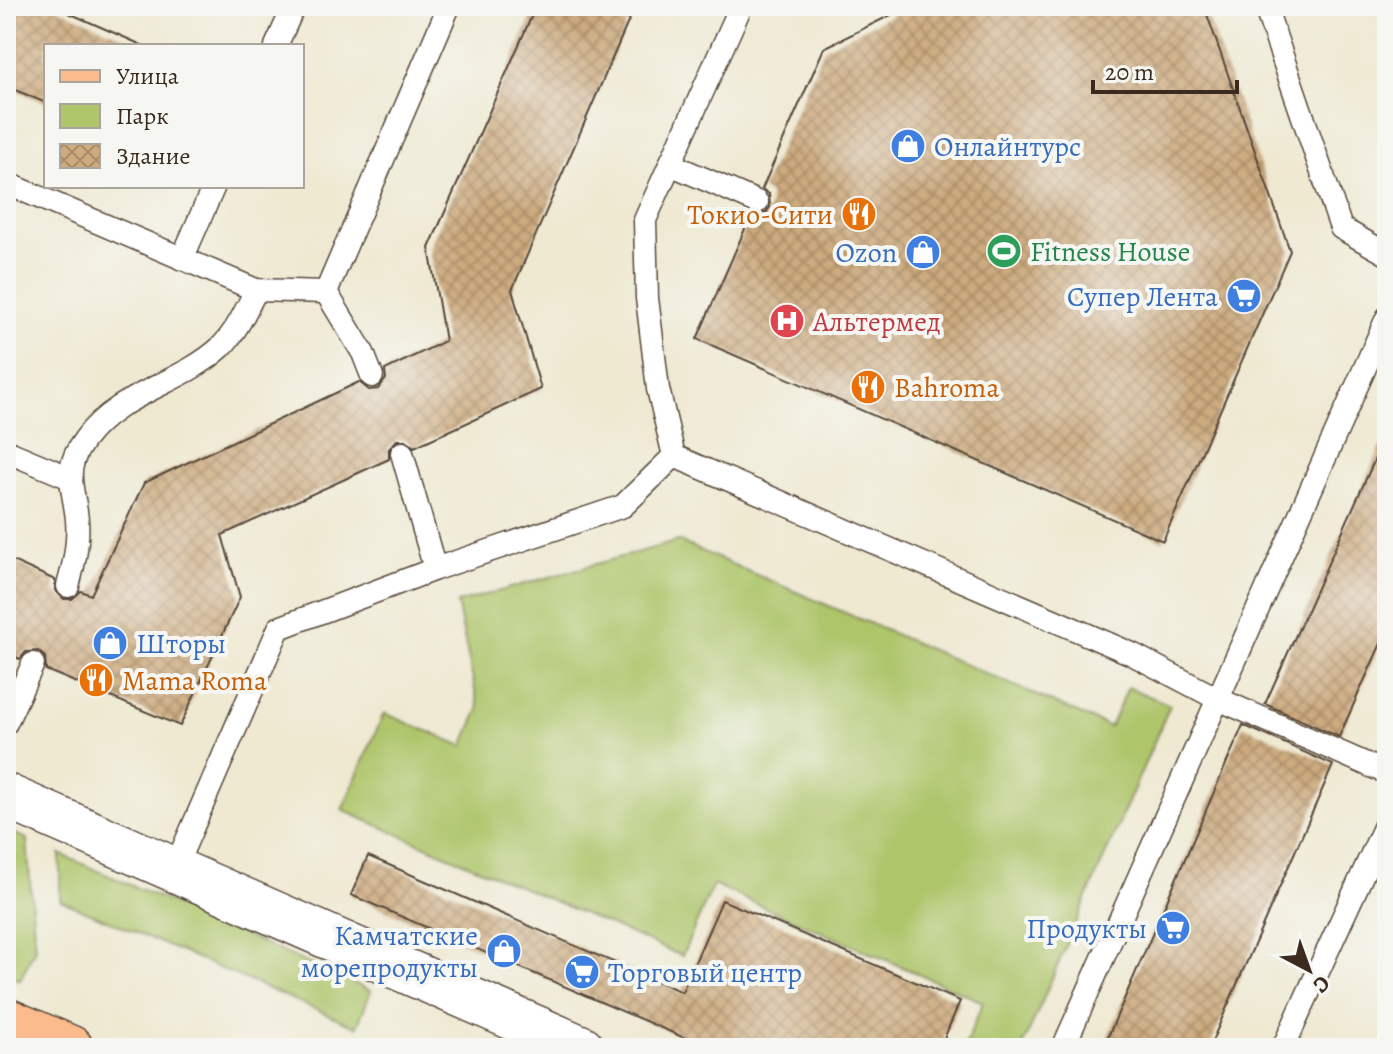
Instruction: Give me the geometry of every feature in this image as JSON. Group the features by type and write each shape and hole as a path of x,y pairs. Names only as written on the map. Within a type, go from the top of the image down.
{"main road":[{"path":"6,1020 71,1048"}],"street":[{"path":"6,796 582,1048"}],"lane":[{"path":"277,44 294,6"},
{"path":"326,292 449,6"},
{"path":"674,456 658,389 647,298 645,220 741,6"},
{"path":"1265,6 1341,228 1387,254"},
{"path":"670,164 757,202"},
{"path":"6,183 256,290 326,292"},
{"path":"182,259 213,188"},
{"path":"68,586 76,555 77,519 68,477 84,439 114,410 221,347 242,320 256,290"},
{"path":"326,292 363,353 372,376"},
{"path":"1063,1048 1387,318"},
{"path":"6,451 68,477"},
{"path":"402,453 435,569"},
{"path":"174,870 279,628 435,569 623,506 674,456"},
{"path":"674,456 1132,654 1218,699 1387,773"},
{"path":"6,723 33,664"},
{"path":"1283,1048 1387,821"}],"green space":[{"path":"678,541 1110,727 1128,687 1170,705 1022,1048 964,1048 983,1002 713,885 682,956 342,810 384,713 463,746 479,709 457,603"},
{"path":"6,830 27,839 35,948 20,980 6,974"},
{"path":"60,854 371,991 357,1027 60,900"}],"building":[{"path":"6,6 53,6 139,44 44,44 44,102 6,86"},
{"path":"536,6 635,6 512,290 541,389 414,447 406,440 397,440 389,449 389,459 222,535 240,597 180,726 46,670 45,657 38,651 26,652 20,659 6,653 6,558 55,580 55,590 64,599 72,599 81,591 91,595 144,483 359,382 369,390 378,389 386,379 385,370 445,341 429,248"},
{"path":"909,6 1204,6 1290,251 1163,541 697,339 751,215 765,214 770,207 769,194 762,189 824,48"},
{"path":"1387,432 1387,630 1339,737 1265,704"},
{"path":"1243,725 1333,765 1209,1048 1103,1048"},
{"path":"368,856 682,992 722,900 960,1001 940,1048 708,1048 351,895"}],"place":[{"name":"Онлайнтурс","path":"908,146"},
{"name":"Токио-Сити","path":"859,214"},
{"name":"Fitness House","path":"1004,251"},
{"name":"Ozon","path":"923,252"},
{"name":"Супер Лента","path":"1244,296"},
{"name":"Альтермед","path":"787,321"},
{"name":"Bahroma","path":"868,387"},
{"name":"Шторы","path":"110,643"},
{"name":"Mama Roma","path":"96,680"},
{"name":"Продукты","path":"1173,928"},
{"name":"Камчатские морепродукты","path":"504,951"},
{"name":"Торговый центр","path":"582,972"}]}
